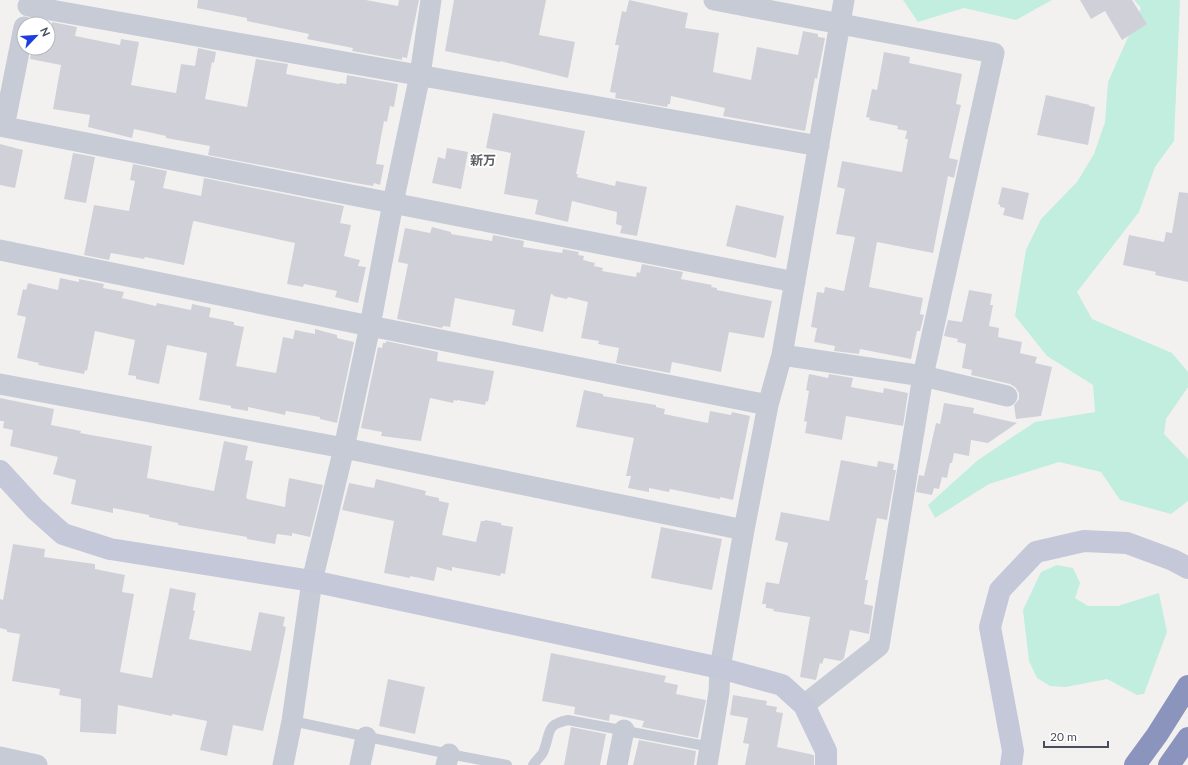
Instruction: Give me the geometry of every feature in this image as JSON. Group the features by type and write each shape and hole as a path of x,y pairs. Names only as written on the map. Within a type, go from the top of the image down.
{"highway":[{"path":"1135,765 1157,735 1188,686"},
{"path":"1169,765 1188,738"}],"street":[{"path":"283,765 292,721 312,581 344,448 370,326 393,203 420,75 432,0"},
{"path":"714,0 994,53 923,376 879,646 804,705"},
{"path":"709,756 720,692 720,668 744,530 768,405 782,355 844,0"},
{"path":"27,10 420,75 819,146"},
{"path":"18,56 2,127 794,282"},
{"path":"0,250 370,326 768,405"},
{"path":"782,355 923,376 1007,396"},
{"path":"0,384 344,448 744,530"},
{"path":"0,471 35,509 63,534 110,549 312,581 720,668 782,685 804,705 826,751 826,765"},
{"path":"1011,765 1013,751 990,627 1000,590 1036,552 1084,541 1127,543 1173,560 1188,568"},
{"path":"617,765 624,730"},
{"path":"360,765 366,737"},
{"path":"0,757 37,765"}],"lane":[{"path":"533,765 544,751 548,733 556,723 568,720 624,730 709,756"},
{"path":"292,721 366,737 448,760 507,765"}],"green space":[{"path":"903,0 1052,0 1016,20 964,8 918,22"},
{"path":"1134,0 1180,0 1174,141 1155,167 1139,212 1077,292 1092,319 1172,353 1188,372 1188,387 1166,419 1164,434 1188,459 1188,501 1171,514 1120,500 1101,472 1059,462 989,484 935,518 928,505 978,460 1035,422 1095,412 1093,385 1047,356 1015,316 1026,250 1041,219 1077,182 1094,154 1105,122 1108,82 1141,8"},
{"path":"1057,565 1073,568 1080,583 1075,598 1088,606 1118,606 1159,593 1167,632 1144,694 1137,695 1107,679 1066,687 1050,686 1037,678 1029,661 1023,610 1041,572"}],"building":[{"path":"198,0 366,0 398,6 399,0 419,0 407,58 402,57 402,60 352,51 353,48 307,39 309,34 247,21 247,18 197,8"},
{"path":"454,0 546,0 539,35 575,42 568,78 500,61 445,51"},
{"path":"629,0 688,13 685,28 719,33 713,72 751,80 757,47 798,55 803,31 818,34 818,37 825,38 817,79 815,78 805,131 723,116 725,108 671,96 670,104 668,104 667,107 615,98 616,93 610,92 619,45 615,45 622,11 626,12"},
{"path":"1080,0 1132,0 1147,24 1122,40 1105,11 1091,19"},
{"path":"56,23 77,27 75,36 120,45 121,39 139,42 131,85 176,93 181,64 195,66 198,48 216,52 214,63 212,62 205,99 247,107 256,59 288,64 286,74 339,84 346,84 347,75 398,84 394,107 390,106 387,122 384,121 376,164 384,165 380,185 374,183 373,186 349,182 208,155 210,146 166,138 166,136 134,129 132,138 88,127 90,115 53,109 61,65 30,59 31,56 56,56"},
{"path":"884,52 910,57 909,63 962,74 956,104 961,105 949,158 958,160 954,178 948,176 933,253 877,242 869,287 923,298 920,314 924,315 920,331 917,331 911,359 860,349 859,354 834,351 835,346 814,342 817,328 811,327 817,292 824,293 825,287 844,291 855,237 836,234 845,189 837,187 842,161 902,172 908,139 905,139 907,131 897,129 898,126 869,120 870,118 866,117 872,89 877,90"},
{"path":"1046,95 1095,107 1088,145 1037,135"},
{"path":"493,113 585,131 576,174 578,174 577,177 615,186 616,181 647,187 637,236 620,233 622,226 616,224 617,212 572,201 568,222 535,214 538,200 504,194 511,153 486,148"},
{"path":"0,144 23,150 15,188 0,185"},
{"path":"447,148 468,152 461,189 432,183 438,157 445,159"},
{"path":"73,153 95,157 86,203 64,199"},
{"path":"133,164 167,171 163,188 201,196 204,178 344,206 340,223 351,225 344,256 360,260 358,266 366,267 358,303 335,297 337,291 304,284 303,287 287,284 295,243 194,221 184,265 145,257 144,259 111,253 109,260 84,255 94,205 129,211 135,181 130,180"},
{"path":"1002,187 1029,193 1023,220 1003,215 1005,208 1000,207 998,204"},
{"path":"1179,192 1188,193 1188,282 1155,275 1156,272 1123,265 1129,235 1164,242 1166,232 1172,233"},
{"path":"736,205 784,216 776,258 726,246"},
{"path":"432,227 451,232 451,234 492,241 493,235 524,241 523,247 562,253 563,249 579,252 578,255 584,256 583,260 595,263 594,266 603,268 602,271 636,277 637,272 640,273 642,264 683,272 681,279 712,285 711,287 717,288 717,290 772,301 764,338 729,332 721,372 672,362 670,373 616,363 619,348 598,344 599,341 581,338 588,302 568,297 567,299 553,296 554,295 551,294 543,332 512,325 515,310 455,298 450,327 443,326 442,328 397,319 408,264 398,262 405,228 430,233"},
{"path":"60,278 79,282 79,279 104,284 103,288 124,292 122,298 156,306 157,303 191,310 192,304 211,308 209,317 234,322 234,325 244,327 236,366 276,373 283,337 293,339 295,330 315,334 315,329 337,335 337,338 354,342 337,423 320,419 320,417 286,411 285,415 248,407 248,411 199,400 207,353 167,345 159,384 136,379 136,376 128,375 135,340 95,331 87,371 85,370 84,374 38,365 39,363 17,358 26,317 17,315 23,289 26,290 28,283 58,290"},
{"path":"969,290 992,294 990,305 993,305 989,326 999,328 998,337 1022,342 1020,353 1037,357 1035,363 1052,367 1041,416 1016,419 1014,405 1019,399 1019,393 1015,387 1010,384 971,375 972,370 962,368 966,344 957,342 958,339 944,336 948,320 962,322"},
{"path":"386,341 438,352 437,361 494,371 488,402 486,401 485,405 454,400 453,403 430,398 421,441 381,436 382,432 361,428 378,347 382,348 383,343 386,343"},
{"path":"809,374 828,378 829,374 853,378 851,387 883,393 884,388 908,393 903,426 846,416 842,440 805,433 807,422 804,421 809,391 806,390"},
{"path":"584,390 603,394 603,396 656,405 656,407 665,409 664,414 708,423 710,411 731,415 732,412 750,416 733,500 720,497 720,499 670,489 669,492 649,488 649,492 628,488 631,476 626,476 634,438 576,427"},
{"path":"0,398 54,409 51,425 81,431 80,433 152,446 147,478 214,491 224,441 248,446 245,460 253,461 247,499 285,507 289,478 323,485 310,537 292,533 292,536 277,534 275,544 247,539 247,537 178,525 178,523 149,517 149,515 113,508 113,513 71,504 76,480 53,474 58,457 10,446 13,430 3,428 4,421 0,421"},
{"path":"944,403 974,408 973,413 1017,423 988,443 971,440 969,456 954,453 947,478 942,477 939,489 934,488 932,495 916,492 919,475 924,476 936,423 940,424"},
{"path":"841,460 877,467 878,461 894,464 893,470 896,470 887,520 877,518 865,580 868,580 864,604 873,606 869,634 850,630 844,658 841,661 824,658 822,664 820,663 816,680 800,677 810,617 773,611 774,609 766,608 766,604 762,604 766,582 779,584 788,543 775,540 781,512 829,521"},
{"path":"376,479 426,491 425,495 439,498 439,501 449,503 442,535 476,542 481,521 485,520 501,523 501,525 513,527 505,574 501,573 500,576 452,567 452,571 437,567 434,581 384,573 394,521 342,510 349,483 374,488"},
{"path":"661,527 722,539 712,590 651,578"},
{"path":"13,544 45,549 44,557 95,564 95,569 125,575 122,592 134,594 120,672 152,678 170,588 196,593 193,610 195,611 189,639 251,651 259,612 285,617 283,626 286,627 263,731 233,725 227,756 200,750 207,721 172,714 172,716 118,705 116,734 80,732 81,699 59,695 60,689 12,681 20,634 7,632 7,630 0,628 0,599 3,600"},
{"path":"551,653 666,676 664,682 678,685 676,694 706,700 698,738 642,727 644,721 610,714 609,721 574,714 575,707 542,701"},
{"path":"388,679 425,687 415,734 379,726"},
{"path":"733,695 767,701 766,705 777,707 776,712 783,713 777,747 814,755 814,765 745,765 749,744 743,743 748,718 730,715"},
{"path":"571,727 606,734 600,765 564,765"},
{"path":"639,740 696,751 694,765 633,765"}],"district":[{"name":"新万","path":"483,160"}]}
